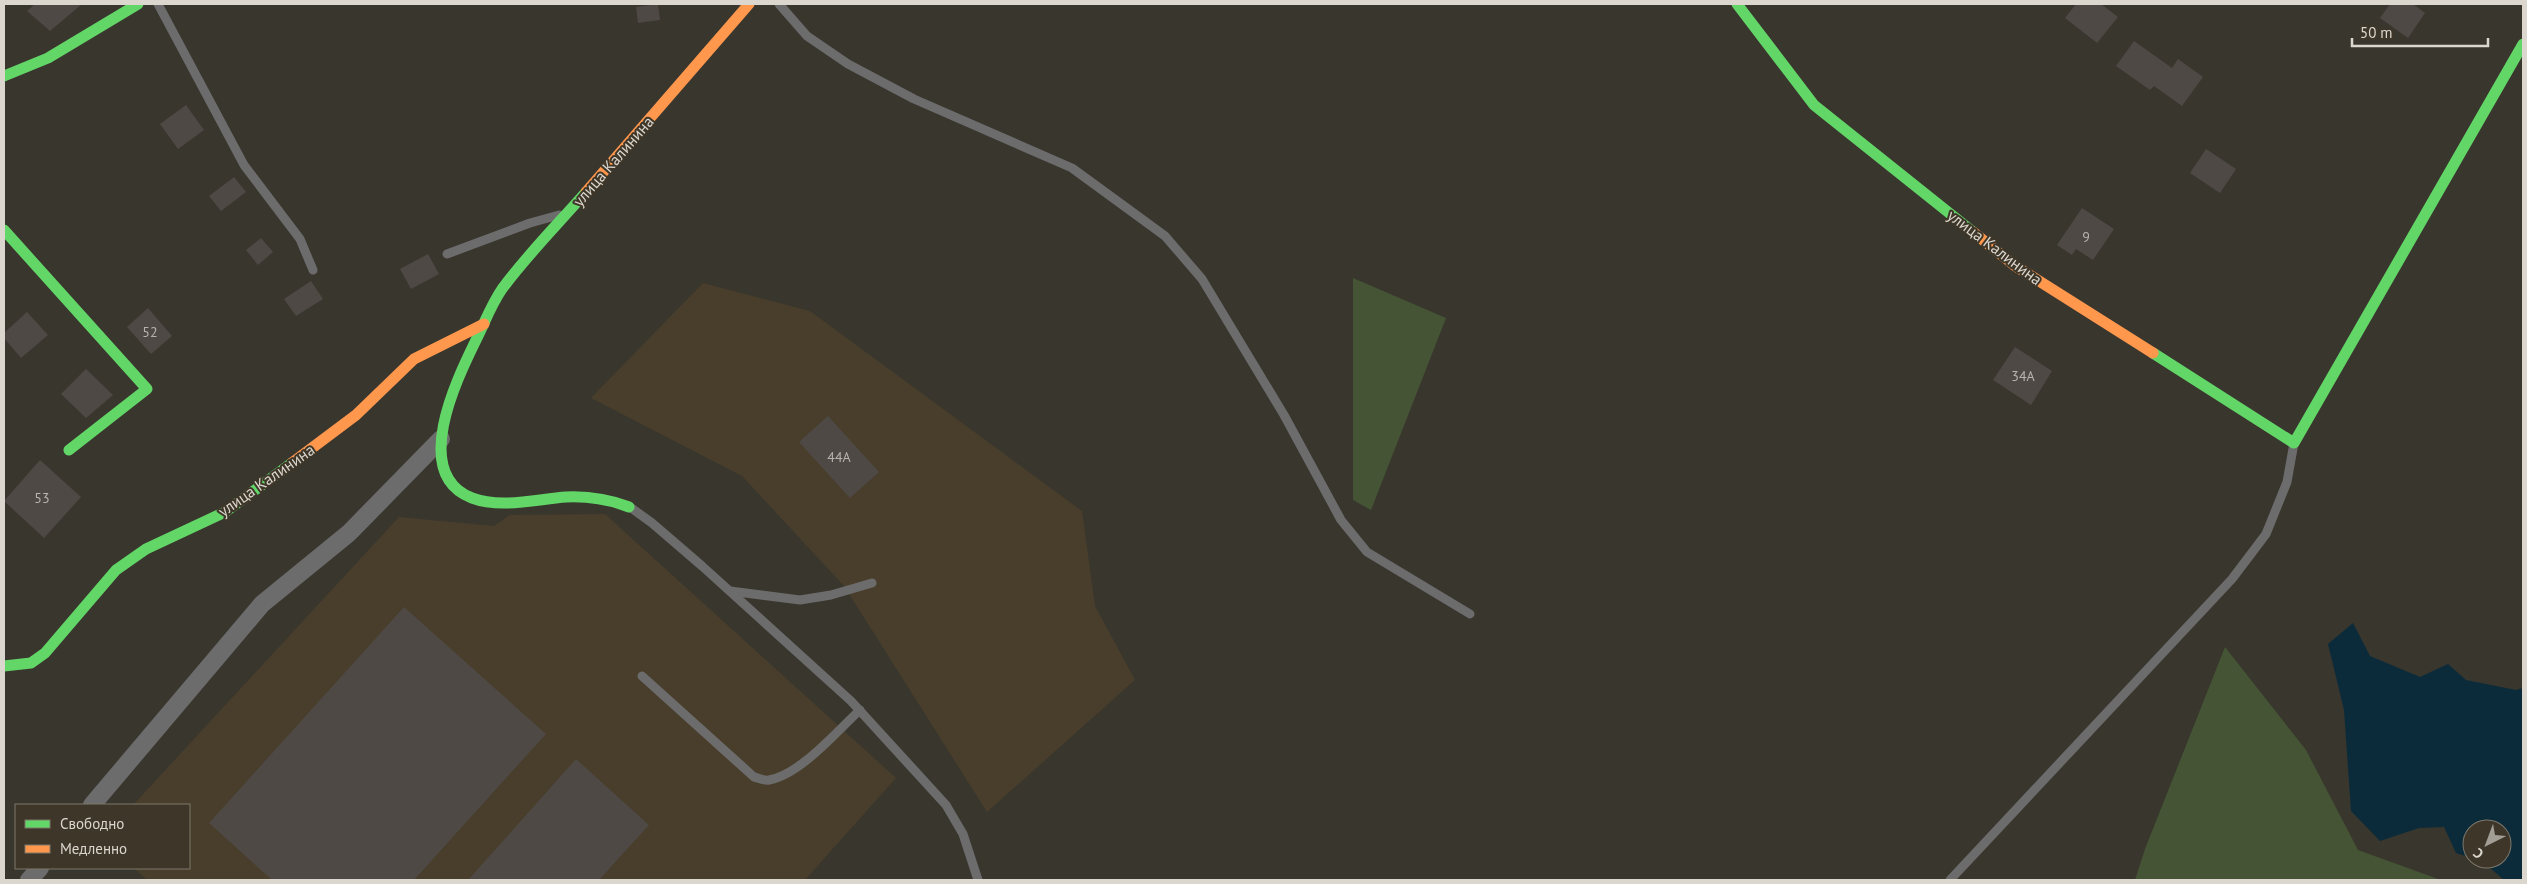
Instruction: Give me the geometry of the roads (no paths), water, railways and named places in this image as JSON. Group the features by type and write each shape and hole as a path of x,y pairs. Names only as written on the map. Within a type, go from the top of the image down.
{"street":[{"path":"4,76 48,58 138,4"},
{"name":"улица Калинина","path":"629,507 615,502 581,497 503,502 474,500 461,493 445,472 441,455 441,439 455,388 496,297 568,212 725,35 749,4"},
{"name":"улица Калинина","path":"1737,4 1814,105 2014,265 2294,443"},
{"path":"2294,443 2523,44"},
{"path":"4,230 147,389 69,450"},
{"name":"улица Калинина","path":"4,666 30,663 45,653 116,570 146,548 225,512 356,415 414,359 484,324"},
{"name":"улица Калинина","path":"93,804 262,604 349,533 441,439"},
{"path":"29,880 39,869"}],"lane":[{"path":"158,4 244,165 300,239 313,270"},
{"path":"779,4 807,36 848,64 914,99 1045,154 1072,168 1165,236 1202,279 1284,415 1341,520 1367,552 1470,614"},
{"path":"447,254 530,223 568,212"},
{"path":"1950,880 2232,579 2266,534 2287,482 2294,443"},
{"path":"629,507 652,523 860,710 946,805 963,834 978,880"},
{"path":"729,591 800,600 832,595 872,583"},
{"path":"642,676 754,776 766,781 780,777 800,765 860,710"}],"water":[{"path":"2353,623 2370,656 2420,677 2448,664 2466,680 2516,690 2523,688 2523,880 2504,880 2491,869 2512,869 2512,819 2462,819 2462,855 2456,853 2444,827 2419,828 2380,841 2351,811 2344,710 2328,644"}]}
